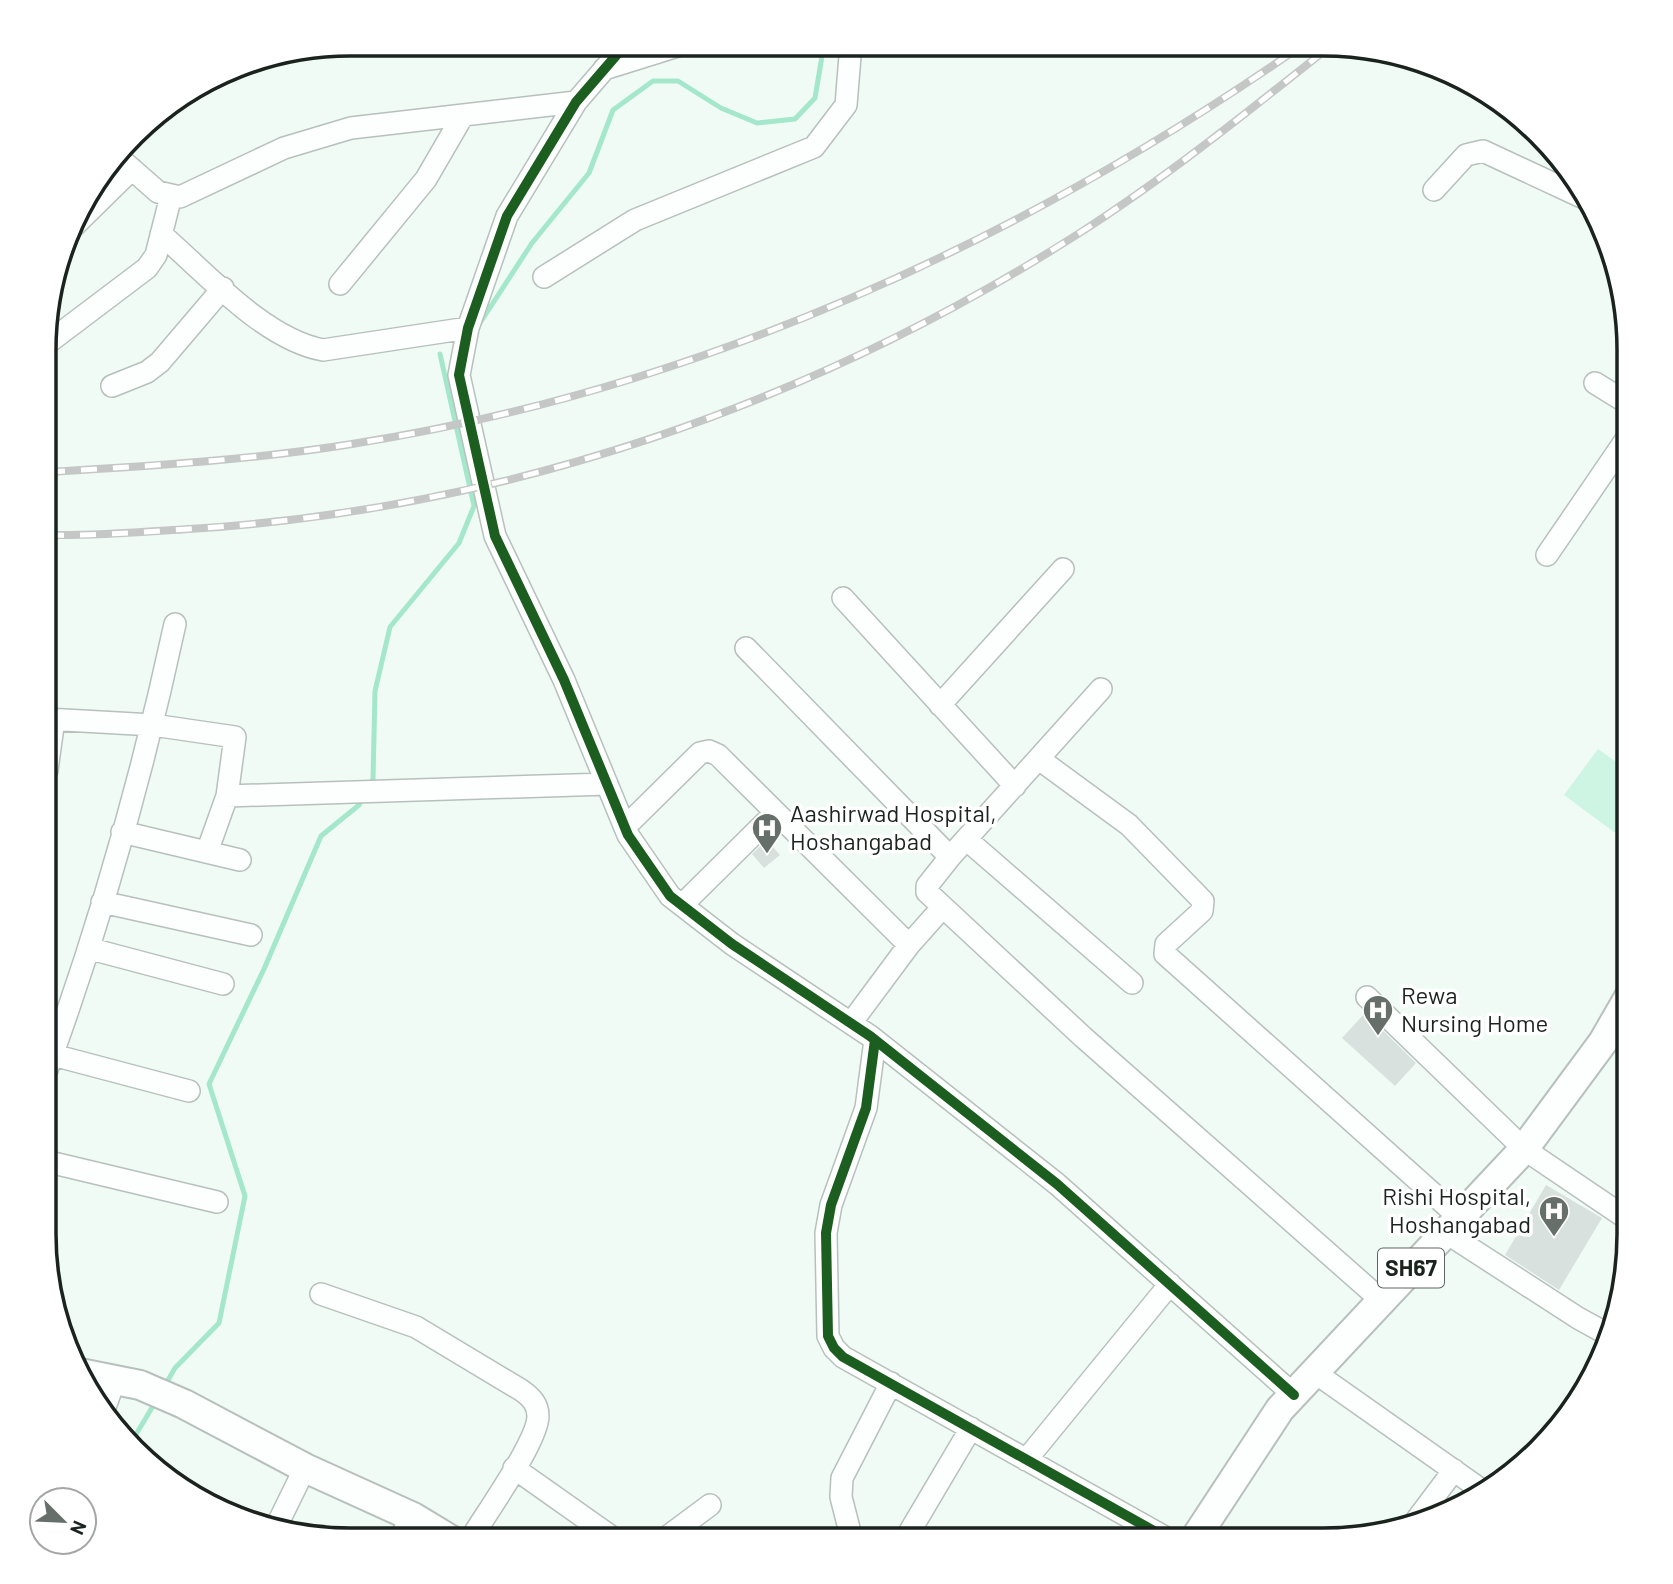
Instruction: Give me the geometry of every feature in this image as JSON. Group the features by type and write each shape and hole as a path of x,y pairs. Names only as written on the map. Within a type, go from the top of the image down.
{"main road":[{"name":"SH67","path":"1202,1528 1280,1409 1524,1149 1603,1042 1617,1018"},
{"path":"92,1375 128,1382 184,1404 305,1468 406,1528"}],"street":[{"path":"615,56 576,102 507,216 468,328 460,375 495,536 564,680 625,827 670,896 732,944 875,1040 1057,1184 1294,1395"},
{"path":"604,69 646,56"},
{"path":"544,276 635,220 814,147 846,105 850,56"},
{"path":"108,183 125,163 158,192 171,196 189,195 284,148 321,135 351,128 576,102"},
{"path":"340,284 426,179 462,117"},
{"path":"1434,190 1466,155 1483,151 1570,192"},
{"path":"57,336 147,268 156,255 171,196"},
{"path":"161,234 275,333 290,341 323,351 468,328"},
{"path":"112,386 147,372 160,362 223,288"},
{"path":"1595,383 1617,397"},
{"path":"1547,555 1617,453"},
{"path":"940,705 1063,569"},
{"path":"843,598 1015,786"},
{"path":"56,1047 91,949 153,724 175,624"},
{"path":"746,648 950,857"},
{"path":"1101,689 950,857 928,886 929,897 1381,1300"},
{"path":"56,719 153,724 235,737 227,796 207,852"},
{"path":"625,827 699,753 709,751 718,755 909,945"},
{"path":"1039,760 1129,824 1203,901 1202,911 1166,944 1166,954 1452,1225 1601,1329"},
{"path":"227,796 607,784"},
{"path":"682,905 775,814"},
{"path":"122,832 240,860"},
{"path":"966,839 1132,983"},
{"path":"102,902 251,935"},
{"path":"851,1023 909,945 941,909"},
{"path":"91,949 223,984"},
{"path":"1367,997 1524,1149 1617,1212"},
{"path":"875,1040 866,1108 831,1205 827,1226 827,1325 834,1349 891,1384 1148,1528"},
{"path":"56,1056 189,1091"},
{"path":"56,1164 218,1202"},
{"path":"1026,1460 1170,1284"},
{"path":"321,1294 416,1327 529,1395 535,1404 537,1425 477,1528"},
{"path":"1314,1372 1475,1485"},
{"path":"111,1404 128,1382"},
{"path":"849,1528 841,1497 842,1478 891,1384"},
{"path":"912,1528 971,1428"},
{"path":"280,1519 305,1468"},
{"path":"514,1468 599,1528"},
{"path":"1424,1510 1454,1470"},
{"path":"679,1528 710,1505"}],"green space":[{"path":"1598,749 1617,762 1617,834 1564,795"}],"building":[{"path":"767,840 780,855 764,868 752,854"},
{"path":"1365,1013 1416,1063 1395,1086 1342,1038"},
{"path":"1546,1185 1602,1218 1559,1290 1505,1255"}],"waterway":[{"path":"478,326 532,243 589,173 613,110 653,81 678,81 721,108 757,123 795,119 815,98 822,56"},
{"path":"369,786 373,779 375,691 390,627 459,543 474,506 440,354"},
{"path":"164,1387 175,1368 219,1323 245,1196 209,1084 264,969 321,836 359,805 363,798"},
{"path":"136,1435 156,1401"}],"railway":[{"path":"56,472 163,465 352,444 480,419 606,387 729,346 850,298 968,244 1083,183 1195,116 1286,56"},
{"path":"56,535 189,529 307,518 423,499 539,472 652,438 763,397 871,349 976,295 1078,234 1176,166 1318,56"}],"cycle path":[{"path":"616,56 576,102 507,216 468,328 459,375 495,536 564,680 628,835 670,896 732,944 870,1036 1057,1184 1294,1395"},
{"path":"875,1040 866,1108 831,1205 826,1233 828,1336 834,1348 843,1357 1149,1528"}],"place":[{"name":"Aashirwad Hospital, Hoshangabad","path":"767,855"},
{"name":"Rewa Nursing Home","path":"1378,1037"},
{"name":"Rishi Hospital, Hoshangabad","path":"1554,1238"}]}
